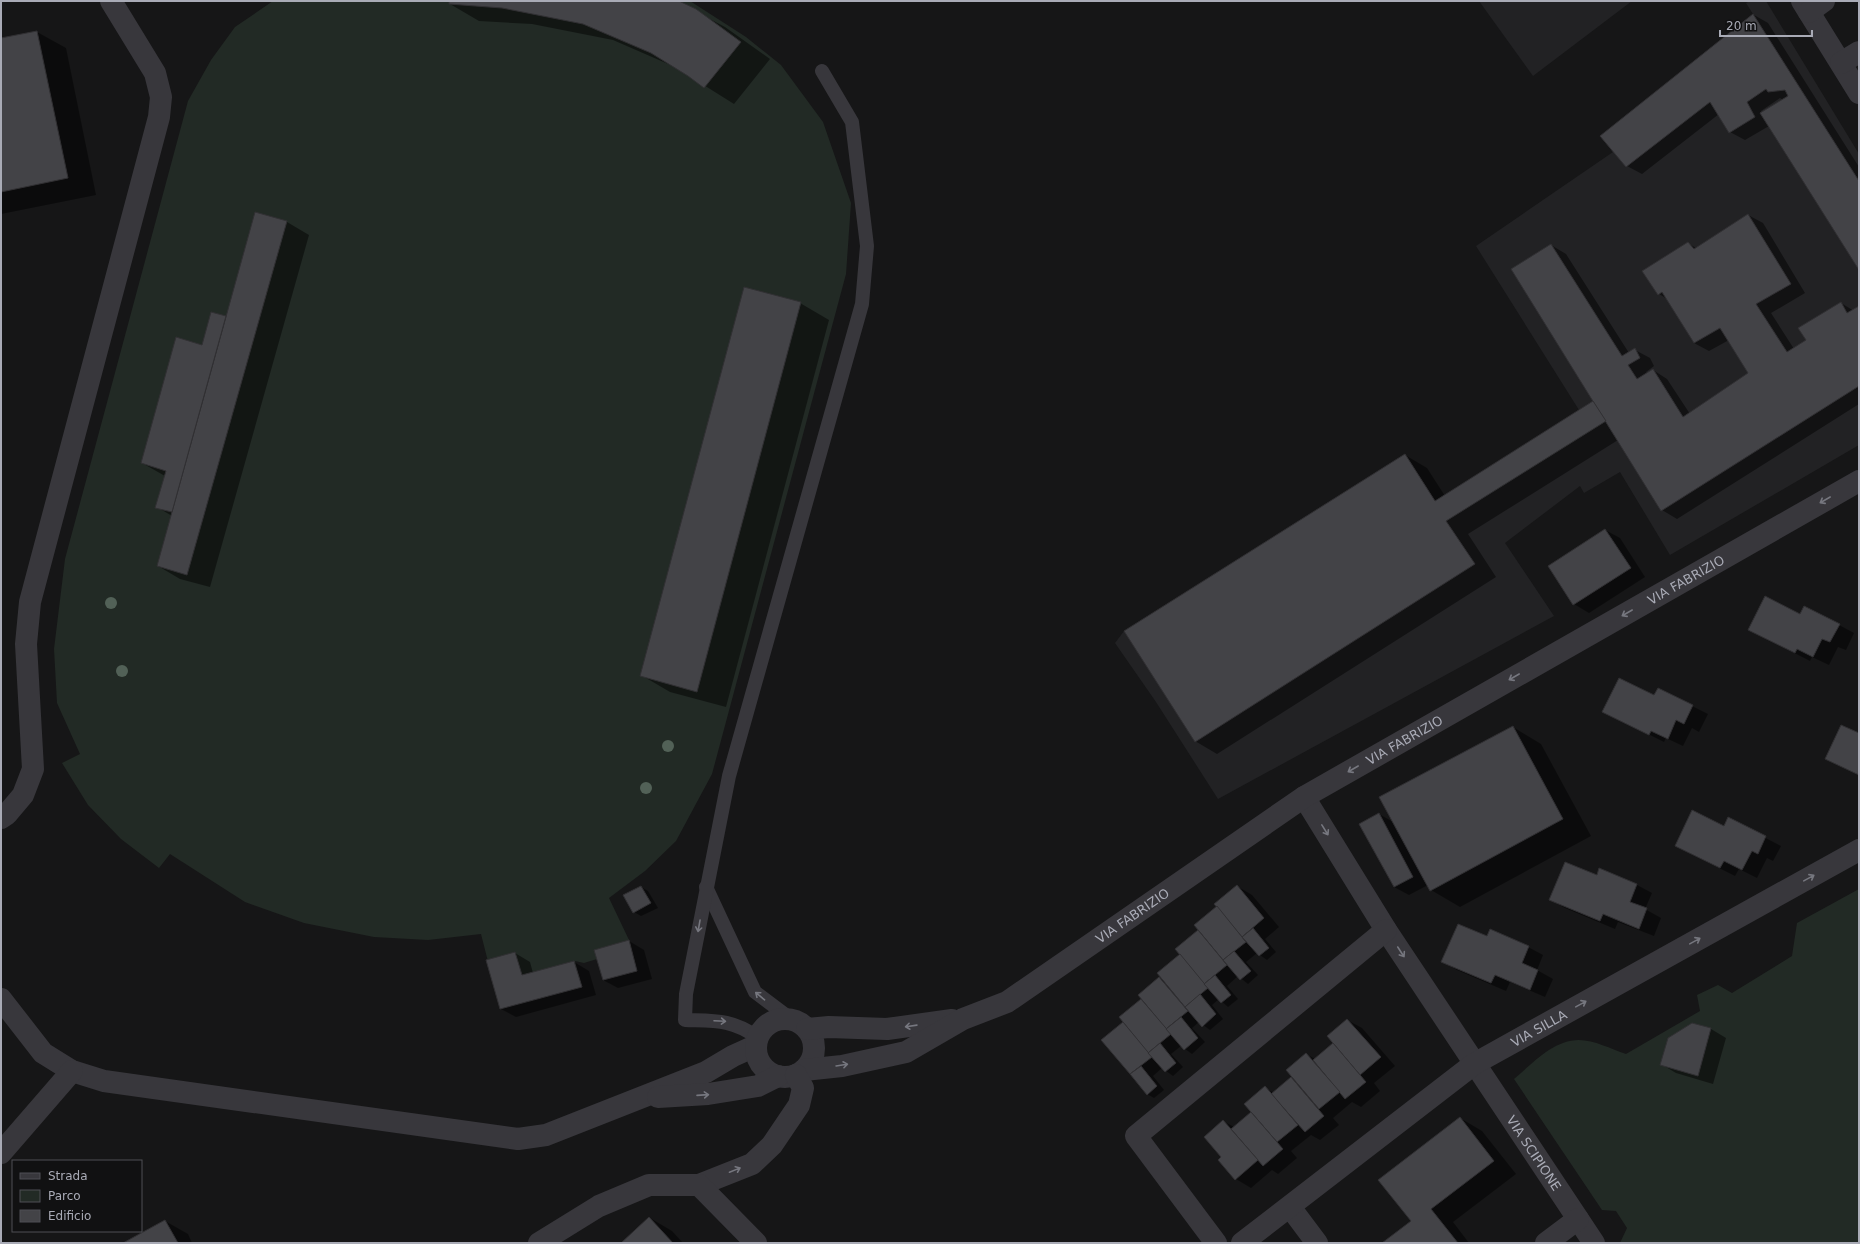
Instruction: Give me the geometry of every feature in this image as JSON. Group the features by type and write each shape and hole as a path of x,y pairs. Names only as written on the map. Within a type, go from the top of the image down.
{"street":[{"path":"1,818 7,814 23,795 33,769 26,644 30,602 159,117 161,97 155,73 111,1"},
{"path":"1812,5 1850,58 1859,93"},
{"name":"VIA FABRIZIO","path":"963,1019 1007,1002 1304,797 1859,481"},
{"name":"VIA SCIPIONE","path":"1304,797 1386,930 1594,1243"},
{"name":"VIA SILLA","path":"1242,1243 1474,1064 1859,850"},
{"path":"1216,1243 1136,1136 1386,930"},
{"path":"1,999 43,1053 72,1072 104,1081 518,1138 546,1135 636,1098 706,1072 756,1042"},
{"path":"539,1243 599,1206 649,1186 699,1185 752,1164 772,1145 799,1105 803,1088 792,1074 764,1068 756,1054 756,1042 761,1030 775,1020 829,1027 888,1029 963,1019"},
{"path":"636,1098 708,1094 758,1086 792,1074 842,1066 906,1052 963,1019"},
{"path":"792,1074 810,1063 814,1055 812,1036 799,1024"},
{"path":"1,1153 72,1072"},
{"path":"699,1185 756,1243"},
{"path":"1290,1207 1317,1243"},
{"path":"1546,1243 1578,1220"}],"lane":[{"path":"756,1042 744,1028 728,1022 685,1020 686,994 729,776 862,304 867,246 852,122 822,71"},
{"path":"706,887 755,992 799,1024"}],"shaded area":[{"path":"1479,1 1632,1 1533,76"},
{"path":"1750,1 1766,1 1859,154 1859,445 1670,555 1620,472 1584,493 1580,486 1505,543 1554,616 1218,799 1156,702 1115,643 1124,631 1405,454 1435,501 1579,410 1476,246 1613,152 1600,136 1753,14 1746,3"}],"green space":[{"path":"273,1 690,1 746,37 781,65 823,122 851,203 846,274 712,774 676,841 645,871 609,898 629,940 637,971 603,980 597,959 584,963 575,961 582,987 500,1009 481,934 428,940 374,937 304,923 245,902 170,854 159,868 121,839 88,805 62,763 80,754 57,703 54,649 65,559 188,101 211,60 235,27"},
{"path":"1859,889 1859,1243 1620,1243 1627,1228 1616,1211 1602,1210 1514,1079 1552,1048 1569,1041 1591,1041 1626,1054 1700,1011 1697,995 1718,985 1732,993 1792,956 1797,923"}],"building":[{"path":"449,1 679,1 696,9 741,42 704,88 651,53 583,24 502,8 449,4"},
{"path":"1753,14 1859,181 1859,270 1760,113 1788,96 1785,90 1768,92 1766,89 1747,102 1755,117 1729,133 1710,102 1626,167 1600,136"},
{"path":"37,31 68,178 1,192 1,38"},
{"path":"255,212 287,221 187,575 157,566"},
{"path":"1748,214 1791,284 1756,304 1787,352 1806,340 1798,328 1841,302 1847,313 1859,306 1859,386 1661,511 1511,269 1551,244 1622,356 1635,348 1640,358 1628,365 1637,379 1653,369 1683,417 1748,373 1720,328 1694,343 1662,292 1658,295 1642,271 1688,242 1694,249"},
{"path":"744,287 801,302 697,692 640,676"},
{"path":"211,312 226,316 172,512 155,508 166,471 141,463 176,337 202,345"},
{"path":"1593,401 1606,421 1446,521 1475,564 1195,742 1124,631 1405,454 1435,501"},
{"path":"1605,529 1631,568 1573,605 1548,566"},
{"path":"1765,596 1800,614 1804,606 1840,624 1830,642 1822,639 1813,657 1797,649 1795,653 1748,630"},
{"path":"1619,678 1654,695 1658,688 1693,705 1684,724 1676,720 1668,739 1651,731 1649,735 1602,712"},
{"path":"1841,725 1859,733 1859,775 1825,759"},
{"path":"1513,726 1563,819 1430,891 1379,797"},
{"path":"1692,810 1724,826 1728,817 1766,836 1758,854 1752,851 1742,870 1724,861 1720,868 1675,846"},
{"path":"1379,813 1413,877 1394,887 1359,824"},
{"path":"1565,862 1597,875 1599,868 1637,884 1630,902 1647,908 1639,929 1603,914 1600,921 1549,900"},
{"path":"1237,885 1264,918 1242,937 1214,904"},
{"path":"641,886 651,903 633,913 623,895"},
{"path":"1217,906 1246,942 1223,960 1194,925"},
{"path":"1458,924 1487,936 1490,929 1529,946 1522,963 1538,970 1530,990 1495,975 1491,983 1441,962"},
{"path":"1253,928 1269,948 1259,956 1242,937"},
{"path":"1198,930 1227,965 1204,984 1175,949"},
{"path":"629,940 637,971 603,980 594,950"},
{"path":"1234,951 1251,971 1240,980 1223,960"},
{"path":"515,952 522,975 574,961 582,987 500,1009 486,960"},
{"path":"1180,954 1208,988 1185,1007 1157,973"},
{"path":"1215,975 1231,995 1221,1003 1204,984"},
{"path":"1159,977 1188,1011 1166,1029 1138,995"},
{"path":"1200,994 1216,1014 1202,1027 1185,1007"},
{"path":"1141,999 1171,1034 1148,1053 1119,1017"},
{"path":"1181,1017 1198,1038 1184,1050 1166,1029"},
{"path":"1347,1019 1381,1057 1360,1075 1327,1036"},
{"path":"1123,1022 1152,1057 1130,1074 1101,1040"},
{"path":"1692,1023 1711,1028 1698,1076 1660,1065 1668,1038"},
{"path":"1160,1043 1176,1063 1165,1072 1148,1053"},
{"path":"1333,1043 1366,1082 1345,1099 1313,1060"},
{"path":"1306,1053 1340,1092 1319,1109 1286,1070"},
{"path":"1141,1066 1157,1086 1147,1095 1130,1074"},
{"path":"1291,1077 1324,1116 1305,1132 1271,1094"},
{"path":"1265,1086 1298,1125 1277,1142 1244,1104"},
{"path":"1251,1112 1283,1149 1263,1166 1231,1129"},
{"path":"1460,1117 1494,1161 1431,1209 1458,1243 1382,1243 1411,1221 1378,1180"},
{"path":"1223,1120 1258,1160 1235,1180 1218,1160 1221,1157 1204,1137"},
{"path":"649,1217 673,1243 621,1243"},
{"path":"165,1220 178,1243 123,1243"}]}
